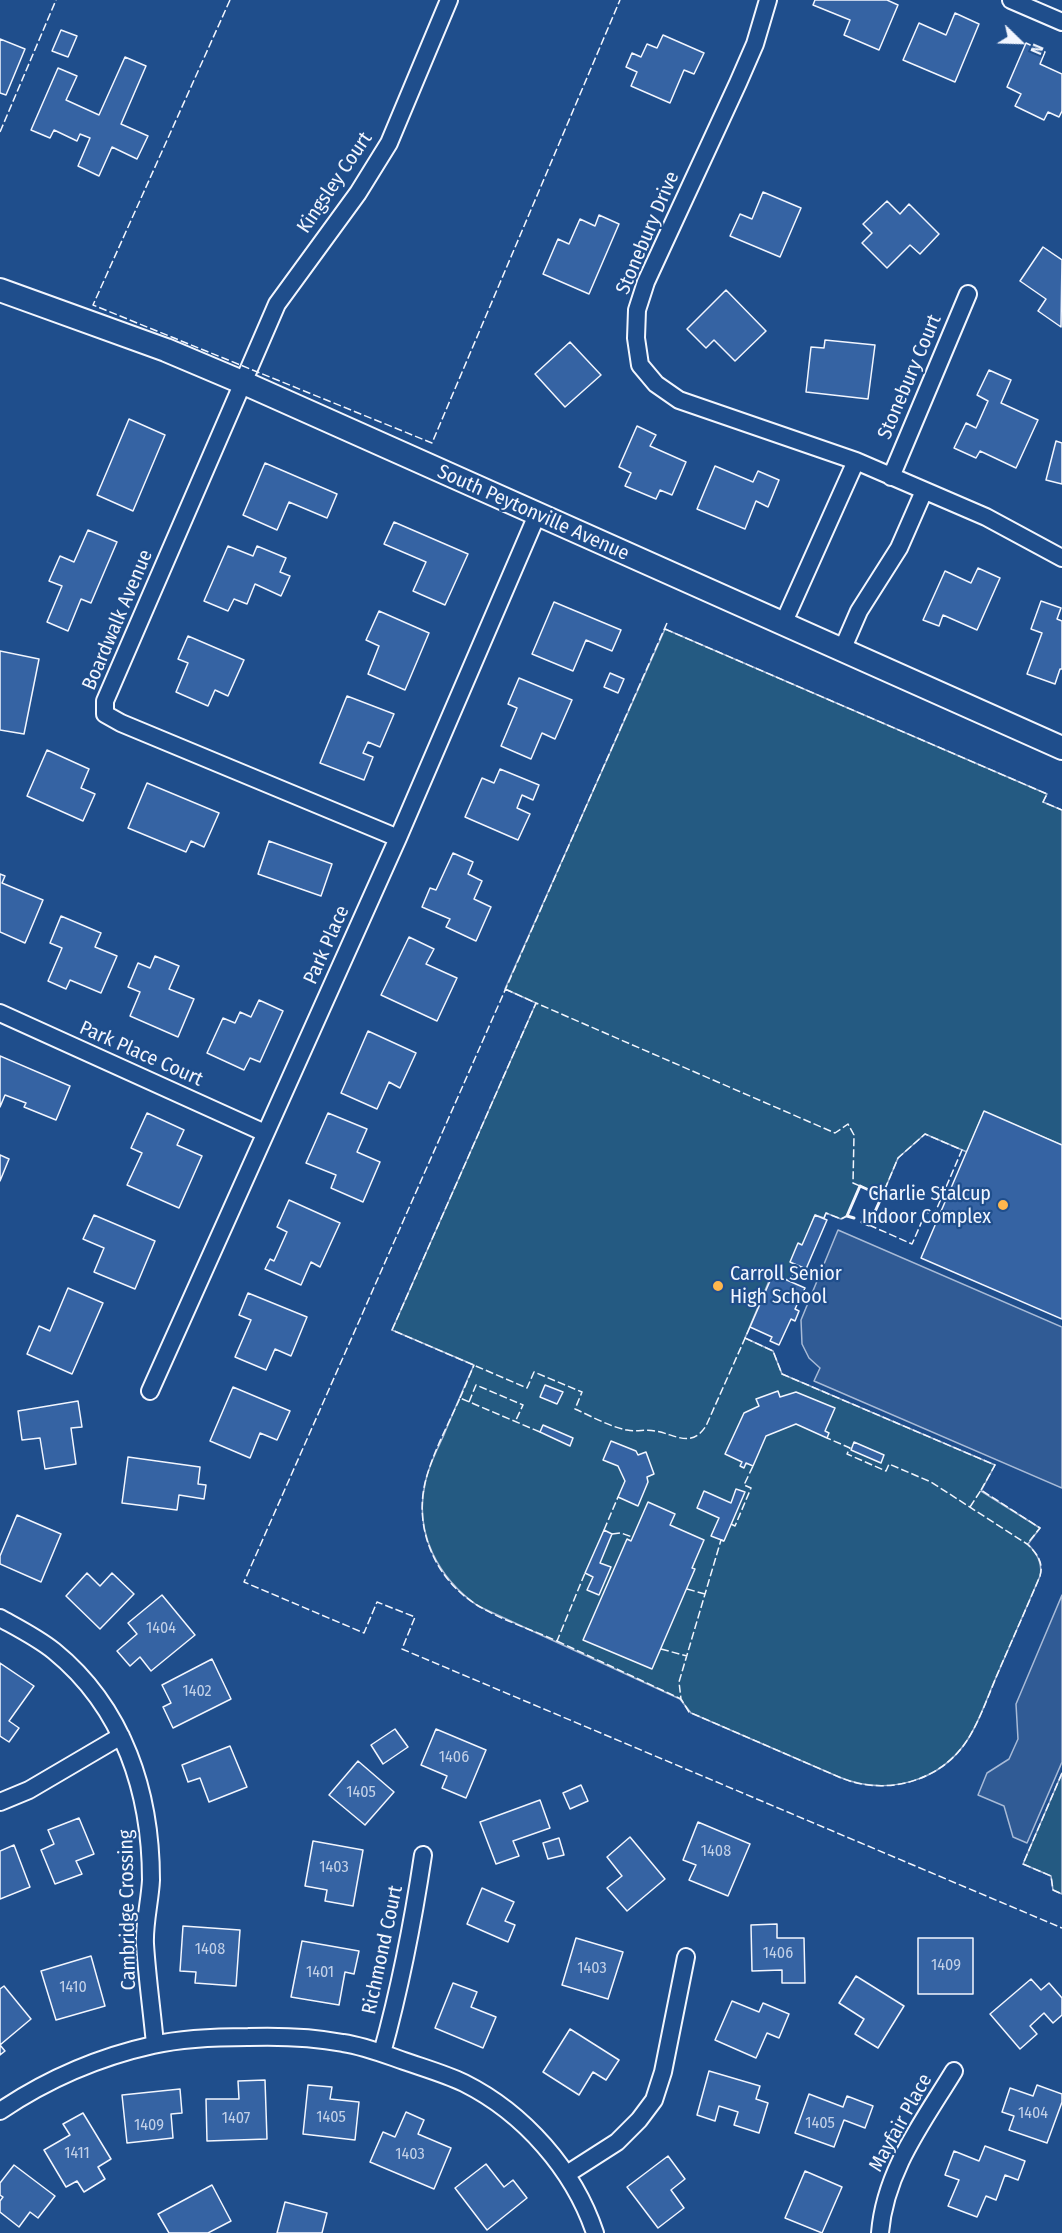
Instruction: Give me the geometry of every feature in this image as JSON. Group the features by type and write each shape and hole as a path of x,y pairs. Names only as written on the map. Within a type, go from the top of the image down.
{"street":[{"name":"Kingsley Court","path":"244,383 277,304 358,193 389,143 449,0"},
{"name":"Stonebury Drive","path":"768,0 755,44 646,282 637,310 636,338 640,365 656,384 679,400 856,461 986,517 1062,558"},
{"path":"1011,0 1062,22"},
{"name":"South Peytonville Avenue","path":"0,290 166,350 244,383 1062,748"},
{"name":"Stonebury Court","path":"891,477 968,294"},
{"name":"Boardwalk Avenue","path":"244,383 105,701 105,714 121,723 398,838"},
{"path":"783,624 856,461"},
{"path":"842,650 859,611 899,548 924,491"},
{"name":"Park Place","path":"150,1391 398,838 537,514"},
{"name":"Park Place Court","path":"0,1013 265,1133"},
{"name":"Cambridge Crossing","path":"0,1617 54,1651 76,1672 99,1699 121,1736 138,1777 147,1816 151,1881 145,1942 155,2044"},
{"path":"0,1802 29,1790 121,1736"},
{"name":"Richmond Court","path":"382,2053 397,1998 414,1918 423,1855"},
{"path":"567,2174 617,2142 639,2120 654,2100 663,2072 686,1957"},
{"path":"0,2111 24,2094 51,2080 103,2059 155,2044 219,2037 289,2036 344,2043 382,2053 445,2075 479,2091 507,2111 534,2136 567,2174 581,2198 595,2233"},
{"name":"Mayfair Place","path":"880,2233 886,2194 899,2162 954,2071"}],"shaded area":[{"name":"Carroll Senior High School","path":"665,629 1047,794 1043,802 1062,810 1062,1145 984,1112 967,1152 925,1134 898,1158 882,1196 860,1186 847,1216 841,1219 826,1213 824,1218 815,1215 790,1281 772,1274 745,1338 773,1351 782,1374 995,1465 981,1491 1040,1528 1028,1544 1041,1567 1040,1576 977,1723 956,1754 942,1766 910,1782 875,1785 857,1783 839,1777 691,1713 680,1699 478,1606 451,1582 432,1553 426,1537 422,1502 426,1478 474,1365 392,1330 536,1003 505,989"},
{"path":"838,1230 1062,1327 1062,1488 814,1381 820,1368 809,1358 802,1344 801,1320"},
{"path":"1062,1595 1062,1762 1027,1843 1013,1837 1004,1806 978,1795 987,1773 1009,1759 1018,1739 1016,1704"},
{"path":"1062,1773 1062,1894 1053,1890 1051,1876 1023,1864"}],"building":[{"path":"815,0 887,0 898,5 879,50 844,35 850,20 813,5"},
{"path":"955,13 979,24 955,82 903,60 919,23 946,35"},
{"path":"61,30 77,36 68,57 52,51"},
{"path":"663,35 704,53 694,74 684,70 670,103 631,86 637,72 626,67 632,53 641,57 647,44 657,48"},
{"path":"0,39 25,49 6,95 0,93"},
{"path":"1026,43 1045,52 1040,64 1062,74 1062,111 1059,117 1048,112 1044,120 1015,106 1021,94 1007,87"},
{"path":"125,57 146,66 121,124 148,136 137,159 112,147 99,176 78,166 90,138 80,134 77,141 54,130 50,138 31,130 58,68 77,76 66,100 99,115"},
{"path":"763,192 801,208 780,257 730,236 740,214 752,219"},
{"path":"887,201 900,214 909,204 939,234 920,254 910,245 887,268 862,243 872,233 863,224"},
{"path":"599,215 619,224 589,294 543,274 558,239 569,244 580,219 595,226"},
{"path":"1043,247 1062,260 1061,327 1038,311 1046,299 1020,281"},
{"path":"726,290 766,331 735,361 714,340 706,348 687,329"},
{"path":"825,340 875,345 868,399 806,392 811,347 824,348"},
{"path":"570,342 601,375 565,407 535,374"},
{"path":"989,370 1011,380 1001,403 1038,420 1016,468 980,451 976,458 954,448 966,423 976,428 988,401 977,395"},
{"path":"129,419 165,435 133,511 97,495"},
{"path":"637,426 656,435 650,446 686,462 672,495 660,490 656,499 625,486 631,473 619,467"},
{"path":"1056,441 1062,443 1062,484 1046,480"},
{"path":"265,463 337,494 327,518 289,502 277,530 243,515"},
{"path":"715,466 753,482 758,471 779,480 768,507 756,501 745,529 697,509"},
{"path":"394,522 468,554 445,605 413,591 426,562 384,544"},
{"path":"88,530 117,542 91,603 81,599 68,631 47,622 62,586 49,581 60,556 74,562"},
{"path":"228,546 253,556 257,546 286,558 280,572 290,576 281,596 255,584 247,604 234,599 228,611 204,601"},
{"path":"978,568 1000,578 977,630 943,615 939,626 923,620 945,571 971,583"},
{"path":"1041,601 1061,608 1057,619 1062,621 1062,669 1060,669 1055,684 1027,674 1042,633 1031,629"},
{"path":"554,602 621,630 612,651 586,640 573,671 532,654"},
{"path":"379,611 429,633 405,690 368,674 379,646 366,640"},
{"path":"188,636 244,660 228,696 215,690 208,706 176,692 188,663 178,659"},
{"path":"0,651 39,659 24,734 0,730"},
{"path":"610,673 624,679 618,693 604,687"},
{"path":"519,678 572,700 555,739 542,733 531,759 501,746 517,708 508,704"},
{"path":"347,696 394,714 380,747 368,742 363,753 373,757 364,780 320,763"},
{"path":"47,750 89,769 81,788 95,794 83,821 27,796"},
{"path":"500,769 539,785 533,800 522,795 517,808 530,814 518,840 465,817 482,778 494,783"},
{"path":"147,783 219,813 204,847 191,841 186,852 128,828"},
{"path":"269,841 332,864 321,896 258,874"},
{"path":"453,853 473,862 468,874 482,881 474,899 491,907 476,941 446,927 450,919 422,907 430,888 436,890"},
{"path":"0,874 5,876 2,883 43,900 25,943 0,932"},
{"path":"61,916 101,933 95,947 117,956 101,993 70,980 66,989 48,981 62,948 50,943"},
{"path":"409,937 434,949 426,964 457,978 437,1021 381,995"},
{"path":"155,956 179,966 169,989 194,999 178,1037 130,1016 140,992 128,987 138,963 150,968"},
{"path":"259,1000 283,1011 260,1062 250,1058 244,1070 207,1053 223,1018 235,1023 240,1012 251,1017"},
{"path":"368,1031 416,1053 400,1088 389,1082 377,1109 341,1093"},
{"path":"0,1056 70,1086 56,1120 24,1107 26,1103 5,1095 0,1107"},
{"name":"Charlie Stalcup Indoor Complex","path":"984,1111 1062,1145 1062,1319 921,1258"},
{"path":"147,1113 184,1130 177,1145 202,1156 179,1208 127,1185 142,1153 131,1148"},
{"path":"328,1113 367,1129 357,1152 380,1162 363,1202 331,1188 336,1175 306,1163"},
{"path":"0,1155 9,1159 0,1181"},
{"path":"289,1200 340,1223 320,1267 311,1262 301,1285 265,1269 270,1259 274,1261 287,1232 277,1227"},
{"path":"94,1215 155,1241 135,1289 94,1272 104,1248 83,1239"},
{"path":"815,1215 827,1220 806,1269 790,1262 798,1243 802,1245"},
{"path":"773,1274 805,1288 795,1309 799,1311 795,1321 791,1319 779,1345 770,1341 772,1337 750,1327"},
{"path":"68,1288 103,1303 72,1374 27,1354 39,1326 50,1331"},
{"path":"248,1293 307,1317 291,1356 275,1349 266,1370 235,1357 251,1320 239,1315"},
{"path":"545,1385 563,1392 557,1404 540,1397"},
{"path":"233,1387 290,1411 277,1440 260,1433 250,1458 210,1441"},
{"path":"778,1391 780,1397 796,1392 835,1408 825,1431 829,1433 827,1438 796,1424 766,1436 753,1466 746,1463 744,1468 740,1466 742,1462 725,1454 744,1413 759,1406 756,1399"},
{"path":"78,1401 82,1427 71,1428 76,1464 45,1469 40,1438 22,1440 18,1411"},
{"path":"543,1425 573,1438 570,1446 540,1432"},
{"path":"611,1441 636,1451 638,1455 646,1452 654,1474 647,1477 648,1482 638,1506 618,1497 625,1481 618,1466 603,1460"},
{"path":"854,1442 884,1455 881,1463 851,1450"},
{"path":"128,1457 200,1467 198,1484 206,1485 204,1499 179,1495 177,1510 122,1503"},
{"path":"736,1489 745,1492 724,1541 711,1536 719,1518 697,1508 704,1491 731,1503"},
{"path":"648,1502 675,1514 670,1525 704,1540 692,1568 695,1569 652,1669 583,1640 627,1539 631,1541"},
{"path":"17,1515 61,1534 41,1582 0,1564 0,1556"},
{"path":"604,1530 612,1534 600,1563 611,1567 599,1595 587,1590 593,1577 585,1573"},
{"path":"87,1573 100,1586 112,1573 134,1594 100,1629 66,1596"},
{"path":"162,1595 195,1635 151,1671 140,1657 130,1666 117,1651 137,1634 128,1623"},
{"path":"212,1659 231,1699 173,1728 163,1707 171,1703 162,1685"},
{"path":"0,1663 34,1686 9,1721 19,1728 9,1742 0,1736"},
{"path":"395,1729 408,1747 383,1764 371,1745"},
{"path":"436,1729 486,1750 466,1798 442,1788 447,1776 421,1765"},
{"path":"230,1746 247,1787 209,1802 200,1778 188,1782 182,1765"},
{"path":"358,1761 394,1792 365,1825 329,1795"},
{"path":"581,1785 588,1801 570,1809 563,1793"},
{"path":"540,1800 550,1828 513,1841 519,1856 496,1864 480,1822"},
{"path":"79,1818 94,1854 76,1861 82,1874 55,1884 41,1850 54,1844 48,1830"},
{"path":"698,1822 750,1844 728,1896 689,1880 696,1865 683,1860"},
{"path":"630,1837 665,1879 627,1911 607,1888 622,1876 607,1857"},
{"path":"559,1838 564,1855 548,1859 543,1843"},
{"path":"313,1841 363,1850 353,1906 325,1901 327,1890 305,1886"},
{"path":"14,1845 30,1887 0,1899 0,1851"},
{"path":"482,1888 514,1902 505,1921 515,1925 508,1942 467,1924"},
{"path":"777,1924 777,1938 804,1938 805,1983 782,1983 782,1970 752,1971 751,1925"},
{"path":"183,1926 240,1930 236,1986 195,1983 196,1972 180,1971"},
{"path":"576,1938 623,1952 608,1999 562,1985"},
{"path":"918,1938 973,1938 973,1994 918,1994"},
{"path":"302,1941 359,1951 354,1974 345,1972 339,2005 291,1997"},
{"path":"91,1956 105,2006 56,2020 41,1971"},
{"path":"856,1976 904,2006 878,2048 855,2034 864,2019 839,2003"},
{"path":"1031,1979 1041,1990 1049,1983 1062,1998 1062,2015 1053,2023 1044,2013 1030,2026 1037,2034 1020,2049 990,2014"},
{"path":"453,1983 477,1992 471,2007 496,2017 483,2048 435,2028"},
{"path":"4,1986 31,2019 0,2045 0,1989"},
{"path":"732,2001 759,2012 763,2003 789,2014 779,2038 767,2033 756,2058 715,2040"},
{"path":"570,2029 619,2060 606,2080 593,2072 579,2095 543,2072"},
{"path":"0,2045 5,2051 0,2055"},
{"path":"709,2071 760,2086 756,2099 768,2103 759,2133 734,2125 738,2112 719,2106 715,2121 697,2115"},
{"path":"265,2080 267,2139 207,2141 206,2099 239,2099 238,2081"},
{"path":"308,2085 332,2087 330,2099 359,2102 355,2140 303,2134"},
{"path":"1037,2085 1062,2094 1062,2102 1047,2143 1009,2130 1014,2116 1002,2112 1010,2088 1033,2096"},
{"path":"180,2089 182,2113 171,2114 173,2138 127,2143 122,2095"},
{"path":"809,2094 843,2107 847,2096 873,2106 865,2128 844,2120 834,2147 795,2133"},
{"path":"406,2112 424,2120 418,2134 451,2148 434,2189 370,2162 383,2132 395,2137"},
{"path":"83,2113 111,2159 98,2167 105,2179 84,2192 77,2181 66,2187 44,2150 70,2135 63,2124"},
{"path":"985,2146 1025,2161 1018,2180 1005,2175 996,2200 986,2196 977,2217 948,2206 959,2180 945,2175 954,2151 979,2161"},
{"path":"668,2156 685,2179 671,2190 684,2208 658,2228 627,2187"},
{"path":"486,2164 504,2187 513,2180 527,2198 487,2230 455,2188"},
{"path":"14,2165 55,2196 38,2218 30,2212 19,2227 0,2212 0,2201 3,2197 0,2195 0,2183"},
{"path":"805,2171 842,2187 822,2233 785,2218"},
{"path":"212,2185 231,2221 208,2233 169,2233 158,2214"},
{"path":"285,2202 327,2213 322,2233 277,2233"}],"fence":[{"path":"0,132 56,0"},
{"path":"230,0 93,305 432,443 620,0"},
{"path":"667,623 244,1582 364,1633 377,1602 415,1617 402,1649 1062,1928"},
{"path":"665,629 1047,794 1043,802 1062,810"},
{"path":"505,989 536,1003"},
{"path":"750,1327 706,1426 695,1437 689,1438 648,1430 621,1429 575,1409 582,1392 534,1372 527,1388 392,1330 536,1003 835,1133 848,1124 854,1135 853,1183 860,1186"},
{"path":"869,1225 912,1244 926,1212 934,1215 962,1150 925,1134 898,1158 882,1196"},
{"path":"824,1218 826,1213 841,1219 847,1216"},
{"path":"790,1281 797,1265"},
{"path":"745,1338 773,1351 782,1374 995,1465 981,1490"},
{"path":"460,1398 474,1365"},
{"path":"469,1402 476,1385 523,1405 515,1422"},
{"path":"540,1432 460,1398 436,1450 425,1483 422,1501 423,1518 431,1552 450,1582 477,1605 557,1641 585,1573"},
{"path":"724,1541 721,1540 679,1682 681,1699 689,1712 839,1777 875,1786 911,1782 943,1766 957,1754 977,1722 1040,1576 1039,1558 1027,1544 931,1482 889,1464 886,1471 847,1454 850,1448 827,1438"},
{"path":"731,1524 735,1526 751,1488 744,1485 753,1466"},
{"path":"970,1507 981,1490 1040,1528 1027,1544"},
{"path":"604,1530 618,1497"},
{"path":"612,1534 621,1533 632,1537"},
{"path":"687,1589 705,1594"},
{"path":"557,1641 681,1699"},
{"path":"661,1649 687,1656"},
{"path":"1062,1773 1023,1864 1051,1876 1053,1890 1062,1894"}],"wall":[{"path":"854,1218 847,1216 860,1186 882,1196 869,1225 862,1222"}],"place":[{"name":"Charlie Stalcup Indoor Complex","path":"1003,1205"},
{"name":"Carroll Senior High School","path":"718,1286"}]}
